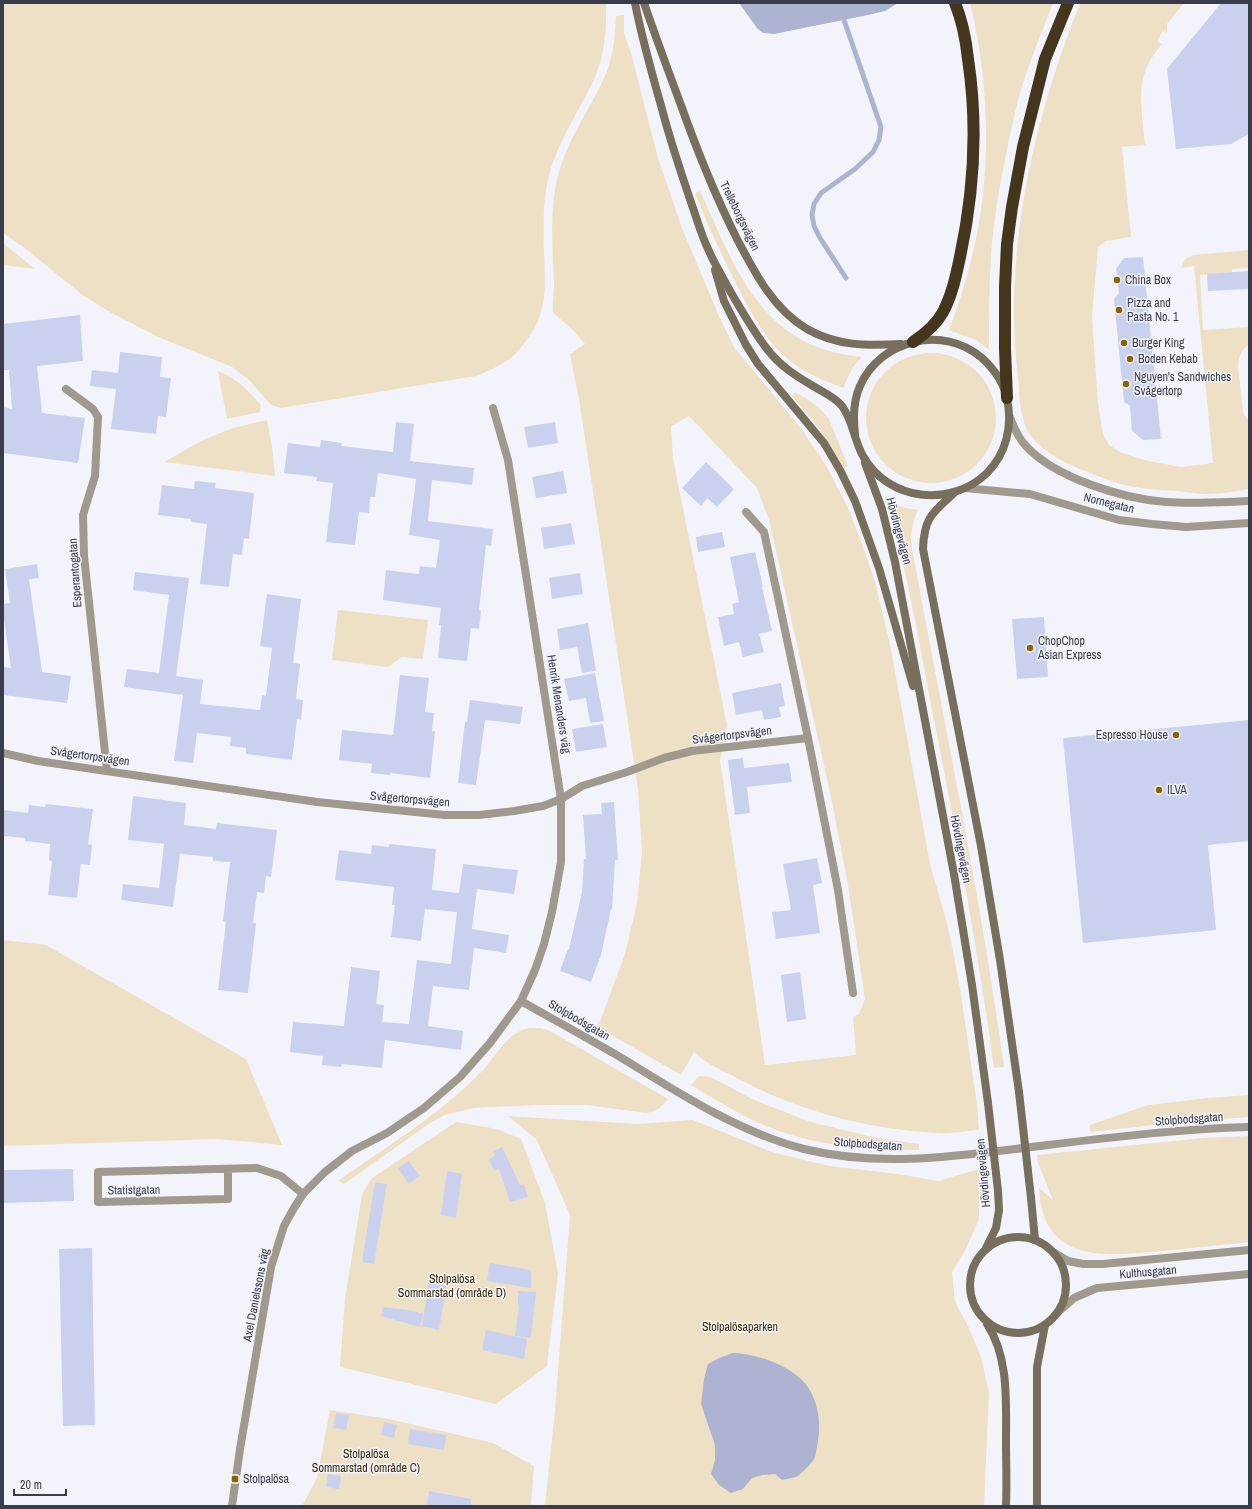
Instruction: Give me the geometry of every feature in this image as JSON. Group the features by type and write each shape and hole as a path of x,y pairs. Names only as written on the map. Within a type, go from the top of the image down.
{"highway":[{"path":"908,343 923,335 936,322 943,312 950,297 963,243 969,207 974,139 973,94 966,40 955,3"},
{"path":"1007,398 1005,294 1012,207 1023,147 1046,59 1068,3"}],"street":[{"path":"635,3 640,28 669,134 686,190 708,250 724,301 746,345 758,364 824,443 840,470 854,501 879,568 925,723"},
{"name":"Trelleborgsvägen","path":"644,3 697,149 718,198 752,266 774,301 790,317 806,328 837,342 856,345 908,343 933,340 953,342 978,354 996,374 1003,386 1007,398 1010,417 1004,446 998,459 989,471 978,481 955,492"},
{"path":"708,250 751,327 776,361 840,402 847,414 863,455 871,468 882,478 902,490 924,496 940,496 955,492"},
{"path":"855,434 854,410 856,397 863,380 873,365 882,357 908,343"},
{"name":"Esperantogatan","path":"66,389 93,409 98,417 95,476 82,515 84,556 107,771"},
{"name":"Henrik Menanders väg","path":"493,408 508,460 561,800 561,849 558,884 544,944 535,970 521,1001"},
{"name":"Nornegatan","path":"1010,417 1016,433 1026,447 1042,460 1062,472 1109,491 1139,499 1167,502 1249,501"},
{"name":"Hövdingevägen","path":"863,455 882,509 895,562 954,874 971,977 988,1103 999,1210 996,1228 984,1251 975,1263 970,1277 971,1292 975,1306 992,1331 999,1348 1003,1366 1006,1393 1006,1506"},
{"name":"Nornegatan","path":"965,488 1030,494 1119,520 1186,527 1249,523"},
{"name":"Hövdingevägen","path":"955,492 927,521 923,549 981,846 1000,960 1019,1092 1035,1240"},
{"path":"746,512 764,532 808,738 838,890 853,993"},
{"name":"Svågertorpsvägen","path":"3,753 38,761 317,802 445,815 478,815 514,812 543,806 561,800 582,786 627,772 664,758 685,753 808,738"},
{"name":"Stolpbodsgatan","path":"521,1001 679,1093 726,1118 776,1140 803,1149 832,1155 876,1160 956,1156 1188,1130 1249,1127"},
{"name":"Axel Danielssons väg","path":"232,1506 240,1449 272,1268 284,1226 303,1194 325,1172 352,1151 388,1133 424,1108 460,1078 490,1043 521,1001"},
{"name":"Statistgatan","path":"228,1169 228,1200 98,1202 98,1172 257,1168 281,1176 303,1194"},
{"name":"Hövdingevägen","path":"983,1318 997,1328 1013,1333 1024,1333 1035,1330 1045,1325 1057,1313 1063,1302 1066,1289 1065,1276 1061,1263 1053,1252 1045,1245 1035,1240 1021,1237 1008,1238 995,1243 984,1251"},
{"name":"Kulthusgatan","path":"1053,1252 1068,1260 1083,1264 1103,1264 1249,1250"},
{"name":"Kulthusgatan","path":"1057,1313 1074,1298 1097,1288 1249,1274"},
{"path":"1037,1506 1037,1367 1045,1325"}],"green space":[{"path":"3,3 606,3 605,41 601,59 589,90 562,140 548,180 544,216 545,279 543,304 538,321 527,340 513,356 505,362 476,376 281,408 271,405 249,380 232,367 158,337 108,311 84,296 22,246 3,233"},
{"path":"970,3 1053,3 1030,63 1018,100 1003,171 992,243 989,350 976,340 949,330 962,294 972,257 983,194 986,130 985,97 982,65"},
{"path":"1080,3 1184,3 1167,24 1167,34 1163,31 1157,41 1162,44 1151,59 1143,79 1141,101 1145,145 1122,147 1131,237 1106,241 1098,247 1092,316 1098,404 1103,434 1109,445 1120,452 1144,460 1181,467 1213,463 1194,266 1181,268 1185,259 1194,255 1249,250 1249,268 1232,269 1232,272 1200,275 1203,330 1249,327 1249,345 1241,354 1238,366 1243,412 1249,422 1249,489 1205,494 1156,490 1118,483 1080,469 1054,456 1038,444 1032,437 1022,417 1014,330 1015,282 1019,234 1026,187 1048,94"},
{"path":"624,15 624,33 631,53 658,158 682,228 718,314 734,347 803,431 827,467 848,508 875,582 890,644 930,864 949,931 960,988 977,1104 979,1130 954,1133 912,1131 886,1128 834,1117 783,1100 759,1089 713,1066 694,1052 681,1075 598,1027 625,954 637,903 642,852 638,789 579,399 570,354 585,344 572,329 553,313 554,283 552,217 556,185 565,154 599,88 610,63 616,16","holes":["689,416 757,488 769,520 830,792 848,885 865,999 859,1014 853,1017 856,1055 765,1065 720,760 727,725 673,459 671,426"]},
{"path":"700,191 726,249 741,276 757,301 776,322 800,339 828,351 862,357 853,367 843,388 794,364 774,346 763,332 735,281 711,232 695,193"},
{"path":"3,243 35,269 3,265"},
{"path":"937,353 962,360 977,372 989,387 995,405 995,431 989,449 977,464 962,476 944,482 925,483 900,476 885,464 873,449 867,431 866,412 873,387 885,372 900,360 918,354"},
{"path":"218,371 236,381 246,390 261,405 260,412 227,419"},
{"path":"795,392 810,401 826,414 848,466 844,468 818,427 792,396"},
{"path":"267,420 272,446 275,476 164,462 205,439 233,428"},
{"path":"889,502 905,508 918,510 912,529 912,549 973,872 1004,1067 994,1068 967,894 951,807 902,556"},
{"path":"338,610 428,620 423,659 402,657 388,667 332,660"},
{"path":"3,940 46,945 246,1059 282,1145 217,1139 3,1146"},
{"path":"529,1028 541,1028 550,1031 668,1099 658,1109 646,1113 587,1105 540,1105 473,1108 445,1115 430,1123 344,1184 338,1181 413,1129 450,1101 483,1070 508,1039 514,1034"},
{"path":"700,1076 711,1077 752,1099 811,1122 877,1138 919,1144 919,1150 858,1148 819,1142 780,1131 743,1115 691,1085"},
{"path":"1249,1095 1249,1117 1180,1122 1090,1132 1090,1125 1148,1105"},
{"name":"Stolpalösaparken","path":"508,1116 637,1124 693,1120 772,1152 829,1166 898,1174 938,1181 979,1169 979,1219 966,1249 952,1272 955,1302 968,1326 981,1357 989,1392 984,1506 545,1506 555,1410 570,1215 537,1140"},
{"name":"Stolpalösa Sommarstad (område D)","path":"456,1122 497,1129 521,1139 545,1203 558,1273 547,1366 496,1404 340,1367 345,1299 362,1194 372,1178"},
{"path":"1249,1136 1249,1242 1142,1253 1100,1254 1081,1250 1065,1243 1052,1231 1043,1213 1039,1188 1053,1200 1038,1163 1037,1155 1203,1138"},
{"name":"Stolpalösa Sommarstad (område C)","path":"330,1410 389,1419 493,1443 534,1466 531,1506 302,1506 317,1478"}],"water":[{"path":"739,3 898,3 885,11 774,34 763,33 757,28"},
{"path":"733,1353 751,1355 769,1360 786,1368 801,1379 812,1394 815,1402 818,1411 819,1429 815,1458 799,1475 782,1480 775,1474 763,1475 752,1478 743,1489 731,1493 719,1485 711,1474 715,1460 715,1445 701,1404 704,1379 708,1364"}],"building":[{"path":"1221,3 1249,3 1249,134 1231,144 1176,149 1167,69"},
{"path":"1143,257 1161,439 1143,440 1132,431 1130,406 1124,402 1114,299 1119,293 1116,269 1124,258"},
{"path":"1249,271 1249,289 1208,291 1207,274"},
{"path":"80,315 83,361 37,366 42,413 85,418 78,463 3,453 3,407 12,409 9,370 3,370 3,324"},
{"path":"120,352 162,357 160,377 171,378 166,417 158,416 156,434 111,429 116,389 90,386 92,370 118,373"},
{"path":"396,422 414,424 410,461 474,468 472,485 432,480 428,521 493,529 491,546 486,545 479,610 481,610 479,629 471,628 467,661 438,658 441,608 383,600 386,570 419,574 420,566 436,568 440,540 409,535 416,479 378,473 375,497 370,497 369,513 359,512 355,545 326,542 333,483 316,481 317,477 284,473 288,443 320,447 321,440 342,443 341,446 393,452"},
{"path":"555,422 558,443 528,448 524,427"},
{"path":"706,462 734,489 717,507 707,498 701,506 682,488"},
{"path":"563,471 567,493 536,498 532,477"},
{"path":"195,481 216,483 215,488 254,493 249,539 244,538 242,555 233,554 229,587 200,584 207,524 191,522 191,519 158,515 162,485 194,489"},
{"path":"571,523 575,544 544,549 541,528"},
{"path":"722,532 725,547 698,552 696,537"},
{"path":"755,552 772,631 759,634 764,652 743,657 739,642 724,646 718,617 734,614 732,604 739,602 730,557"},
{"path":"37,564 39,578 29,579 42,672 71,676 67,703 3,695 3,667 11,668 3,613 3,604 10,603 5,569"},
{"path":"135,572 189,578 176,676 203,680 200,704 260,710 262,695 266,696 272,648 260,646 267,594 301,599 293,663 300,664 296,699 303,700 301,720 297,719 292,760 246,754 246,748 230,746 231,737 197,733 193,763 174,761 183,695 124,687 127,669 159,673 169,595 133,590"},
{"path":"580,573 583,594 552,599 549,578"},
{"name":"ChopChop Asian Express","path":"1044,617 1048,677 1017,679 1012,619"},
{"path":"588,623 596,671 582,673 577,647 560,650 557,629"},
{"path":"595,673 604,721 590,723 586,698 569,701 564,679"},
{"path":"400,675 429,678 425,712 434,713 432,731 435,731 430,778 390,773 390,775 371,773 372,764 339,760 342,730 393,735"},
{"path":"781,683 785,706 779,707 781,717 764,720 762,710 736,715 732,693"},
{"path":"470,700 523,707 520,724 485,720 476,785 458,783 465,722 467,722"},
{"name":"ILVA","path":"1249,720 1249,841 1208,845 1216,930 1083,943 1063,738"},
{"path":"603,724 607,747 576,752 572,729"},
{"path":"743,758 744,768 789,763 792,782 747,787 750,813 735,815 728,760"},
{"path":"133,796 186,803 184,825 216,829 217,823 277,830 271,877 266,876 264,893 257,892 253,923 256,923 248,993 218,990 226,922 223,921 230,862 213,861 213,857 180,854 173,907 121,900 123,884 159,888 164,844 128,840"},
{"path":"614,802 618,860 615,860 612,910 611,909 601,955 591,982 560,971 569,949 582,892 584,859 586,859 583,815 602,814 601,803"},
{"path":"46,804 93,809 88,844 92,845 90,865 81,864 77,898 48,895 52,861 49,860 50,844 25,841 25,838 3,836 3,810 28,813 29,805 45,807"},
{"path":"389,844 436,849 432,890 459,893 463,864 518,870 514,894 477,889 472,929 509,935 506,953 474,948 469,990 433,986 428,1026 463,1031 461,1050 385,1040 382,1068 342,1064 341,1067 322,1065 323,1056 290,1052 293,1022 344,1026 351,967 380,971 376,1004 384,1005 382,1022 409,1024 417,960 451,964 457,912 425,909 421,941 391,937 395,905 392,905 394,887 335,880 339,850 371,854 372,845 389,847"},
{"path":"817,858 822,883 813,885 820,933 776,939 772,912 791,910 783,864"},
{"path":"800,972 806,1019 787,1022 781,975"},
{"path":"502,1147 520,1185 524,1184 528,1197 510,1202 499,1169 494,1171 489,1159 495,1156 493,1151"},
{"path":"409,1161 420,1176 409,1184 398,1168"},
{"path":"73,1169 74,1201 3,1203 3,1170"},
{"path":"447,1171 462,1174 456,1218 441,1215"},
{"path":"375,1182 387,1184 374,1264 362,1262"},
{"path":"92,1248 95,1425 63,1426 59,1249"},
{"path":"490,1263 531,1270 531,1288 487,1281"},
{"path":"429,1280 447,1282 439,1330 422,1326"},
{"path":"518,1291 536,1292 531,1338 515,1336 519,1305"},
{"path":"383,1307 410,1310 423,1314 420,1327 381,1316"},
{"path":"486,1330 527,1339 524,1359 482,1350"},
{"path":"336,1413 349,1415 346,1430 333,1428"},
{"path":"384,1422 397,1425 394,1438 381,1435"},
{"path":"410,1429 446,1435 444,1450 408,1444"},
{"path":"328,1474 341,1476 339,1489 326,1487"},
{"path":"429,1491 471,1499 471,1506 427,1506"}],"waterway":[{"path":"844,20 881,127 879,140 873,152 855,169 821,193 814,204 812,215 814,226 846,278"}],"place":[{"name":"China Box","path":"1117,280"},
{"name":"Pizza and Pasta No. 1","path":"1119,310"},
{"name":"Burger King","path":"1124,343"},
{"name":"Boden Kebab","path":"1130,359"},
{"name":"Nguyen's Sandwiches Svågertorp","path":"1126,384"},
{"name":"ChopChop Asian Express","path":"1030,648"},
{"name":"Espresso House","path":"1176,735"},
{"name":"ILVA","path":"1159,790"},
{"name":"Stolpalösa","path":"235,1479"}]}
